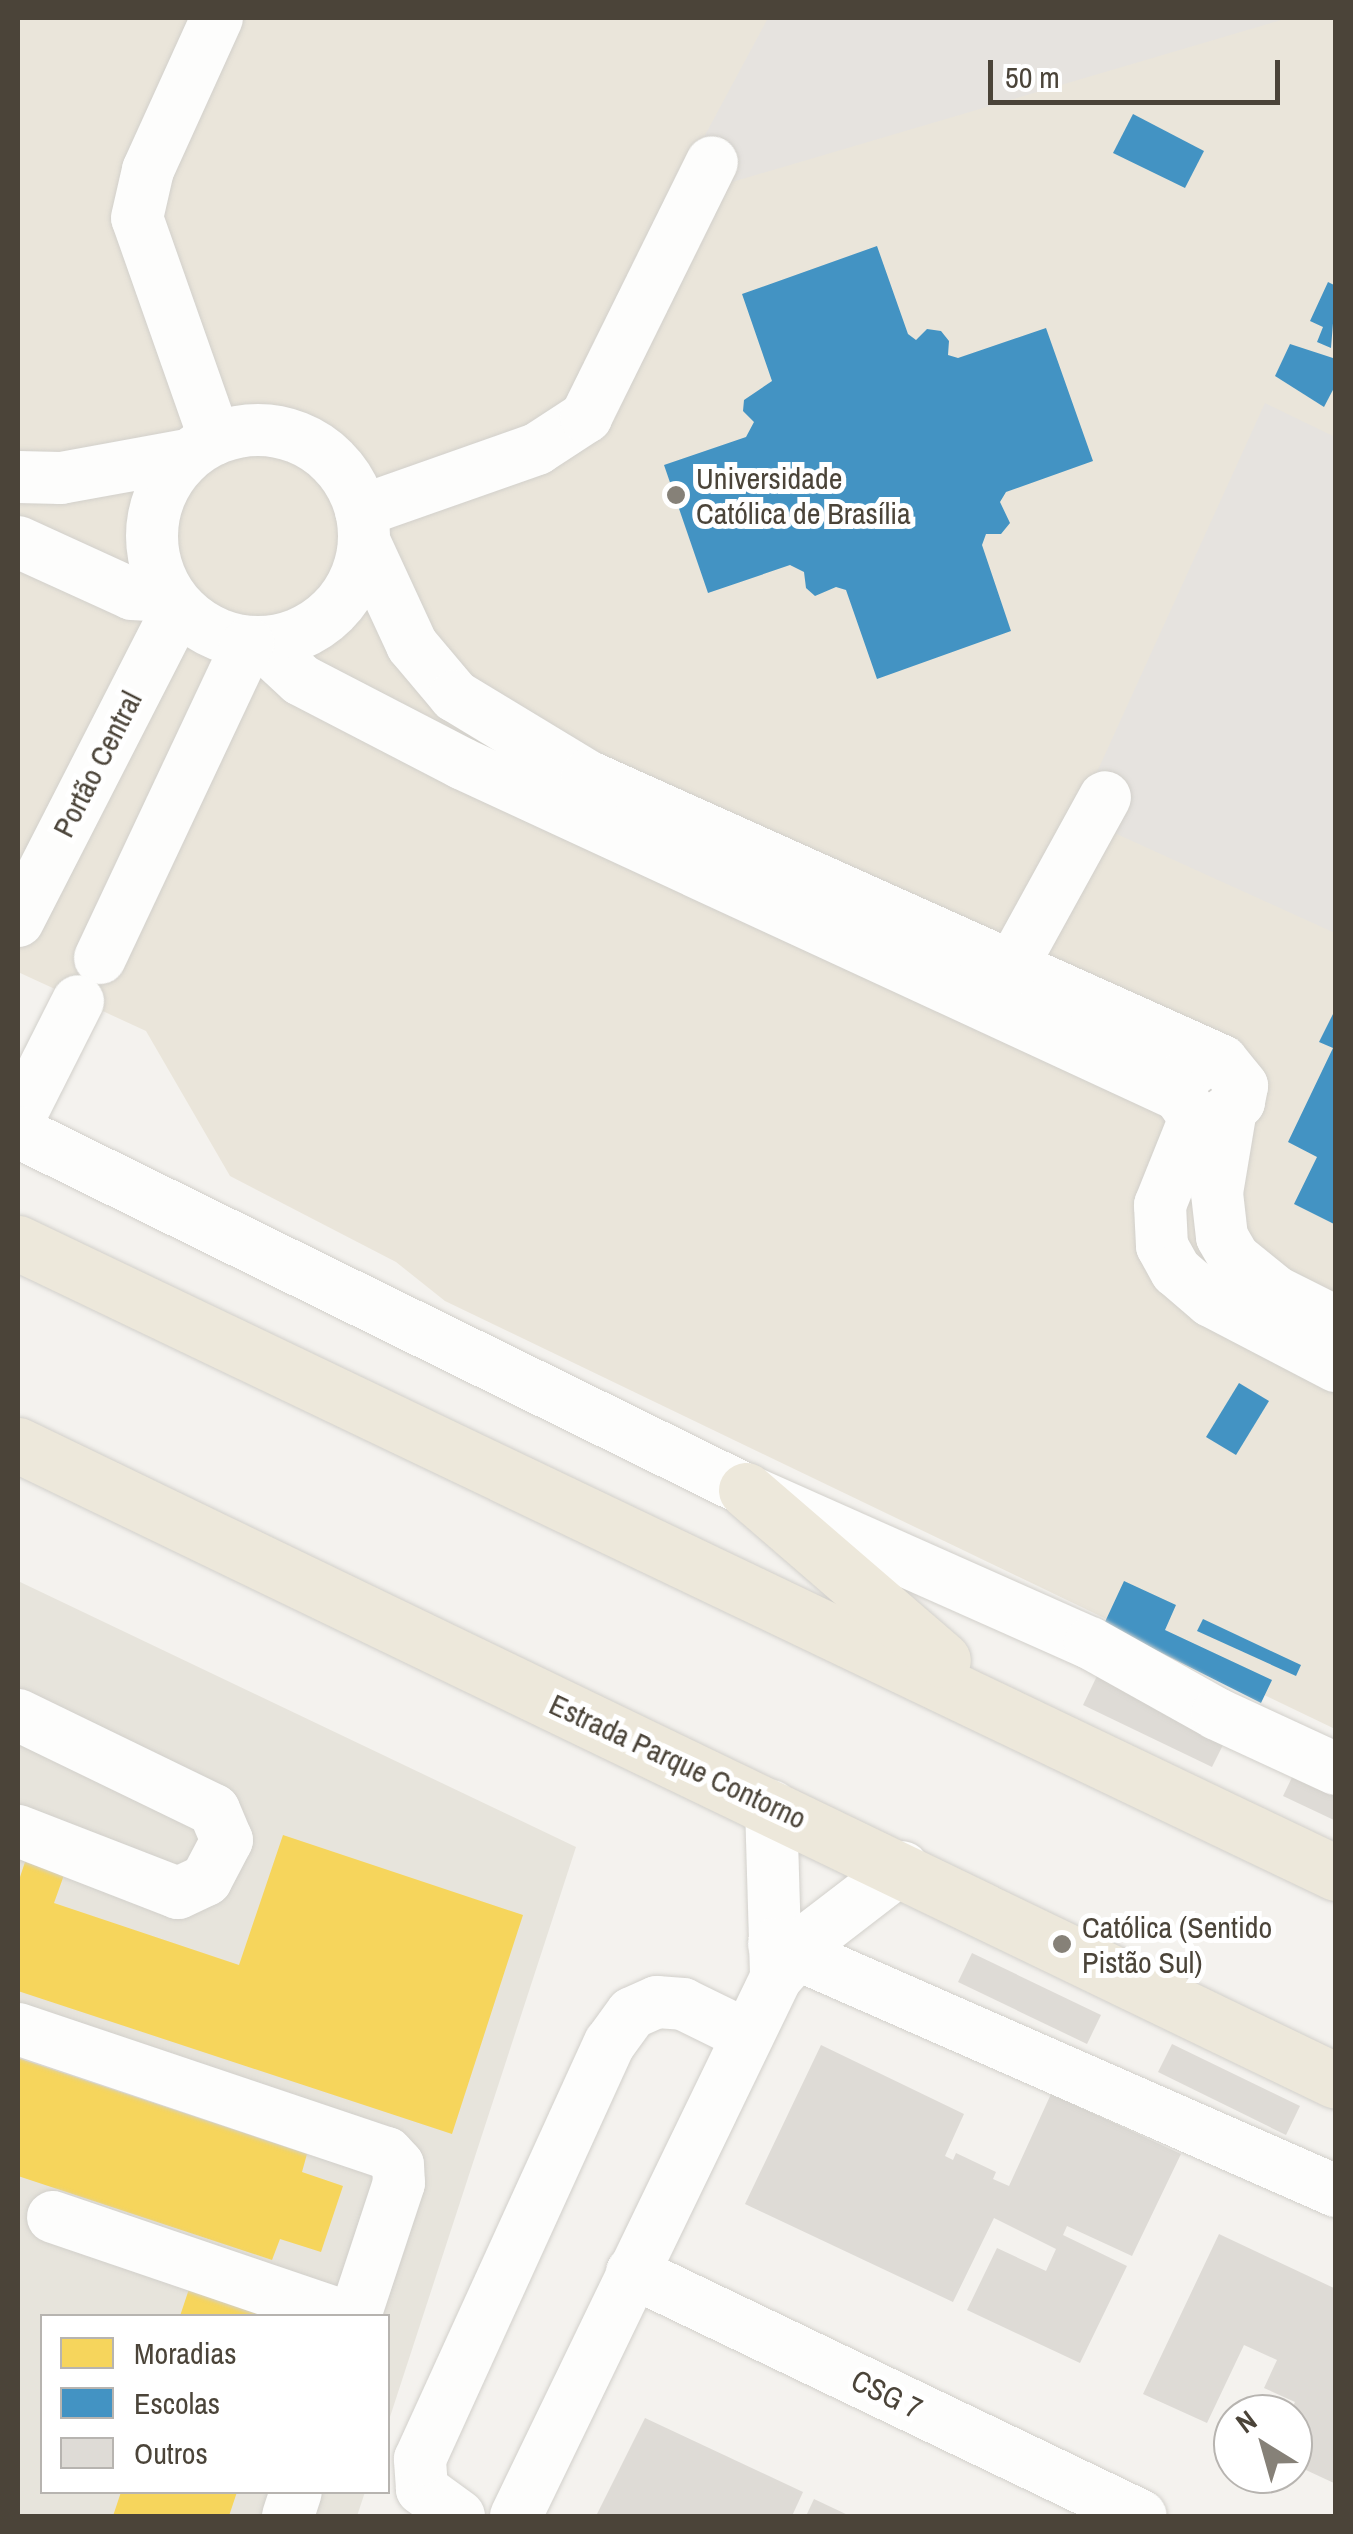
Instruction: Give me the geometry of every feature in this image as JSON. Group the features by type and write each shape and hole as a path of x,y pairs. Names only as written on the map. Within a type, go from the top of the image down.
{"highway":[{"path":"18,1243 994,1704 1336,1873"},
{"name":"Estrada Parque Contorno","path":"18,1446 903,1868 1336,2081"},
{"path":"746,1490 994,1704"}],"street":[{"path":"201,447 137,218 148,170 217,18"},
{"path":"363,526 537,450 586,417 712,162"},
{"path":"18,477 60,478 201,447 260,429 305,440 341,470 412,645 455,696 587,776 1010,970 1203,1097 1222,1237 1234,1258 1276,1292 1336,1322"},
{"path":"201,447 164,486 152,523 154,561 174,602 198,626 254,643 301,680 463,764 1203,1097"},
{"path":"254,643 299,634 332,612 349,591 363,526"},
{"path":"18,542 132,594 174,602"},
{"name":"Portão Central","path":"18,921 174,602"},
{"path":"18,1120 254,643"},
{"path":"1010,970 1106,797"},
{"path":"1203,1097 1160,1205 1162,1246 1176,1271 1211,1301 1336,1366"},
{"path":"18,1132 746,1490 1090,1643 1216,1714 1336,1770"},
{"path":"18,1715 214,1810 227,1840 206,1880 178,1893 18,1831"},
{"path":"516,2516 748,2036 781,1959 772,1806"},
{"path":"781,1959 903,1868"},
{"path":"781,1959 1336,2192"},
{"path":"459,2516 422,2489 420,2459 610,2043 632,2013 657,2002 683,2004 748,2036"},
{"path":"18,2029 387,2153 398,2165 399,2183 356,2314"},
{"path":"54,2217 337,2314"},
{"name":"CSG 7","path":"632,2272 1141,2516"}],"shaded area":[{"name":"Universidade Católica de Brasília","path":"18,18 1335,18 1335,1729 445,1301 396,1262 230,1176 146,1031 18,972"},
{"path":"768,18 1288,18 722,185 689,165"},
{"path":"1265,403 1335,437 1335,933 1077,816"},
{"path":"18,1581 576,1847 390,2417 390,2314 40,2314 40,2494 364,2494 357,2516 18,2516"}],"building: Moradias":[{"path":"283,1835 523,1915 452,2134 18,1991 18,1883 25,1862 64,1875 54,1903 239,1965"},
{"path":"18,2058 307,2154 302,2172 343,2186 321,2252 280,2239 272,2260 18,2176"},
{"path":"189,2289 265,2314 181,2314"},
{"path":"120,2494 236,2494 229,2516 113,2516"}],"building: Escolas":[{"path":"1133,114 1204,151 1185,188 1113,153"},
{"path":"877,246 908,334 916,340 927,329 941,331 949,341 948,355 958,358 1046,328 1093,461 1006,492 1000,502 1010,523 1001,534 986,534 982,545 1011,631 877,679 846,590 836,587 815,596 806,588 804,572 790,565 708,593 664,465 746,437 754,422 743,411 744,400 772,381 742,294"},
{"path":"1328,282 1336,286 1331,348 1317,342 1323,327 1310,321"},
{"path":"1290,344 1336,359 1336,384 1324,407 1275,376"},
{"path":"1336,1008 1336,1225 1294,1204 1317,1157 1288,1142 1333,1048 1319,1042"},
{"path":"1239,1383 1269,1401 1236,1455 1206,1437"},
{"path":"1124,1581 1176,1605 1165,1630 1272,1680 1261,1703 1104,1624"},
{"path":"1203,1619 1301,1665 1296,1676 1197,1631"}],"building: Outros":[{"path":"1097,1676 1226,1739 1212,1767 1083,1705"},
{"path":"1297,1767 1336,1786 1336,1821 1283,1796"},
{"path":"972,1953 1101,2015 1087,2044 958,1982"},
{"path":"1172,2044 1300,2106 1286,2135 1158,2072"},
{"path":"821,2045 964,2114 945,2156 953,2160 956,2153 996,2172 993,2179 1009,2186 1051,2094 1181,2154 1132,2256 1067,2226 1063,2235 1127,2266 1080,2363 967,2310 997,2248 1046,2271 1056,2249 994,2218 953,2302 745,2204"},
{"path":"1219,2234 1336,2289 1336,2484 1313,2473 1313,2394 1277,2394 1264,2388 1277,2360 1244,2345 1221,2394 1213,2394 1213,2410 1207,2423 1143,2394"},
{"path":"645,2418 803,2492 792,2516 596,2516"},
{"path":"814,2499 850,2516 806,2516"}],"place":[{"name":"Universidade Católica de Brasília","path":"676,495"},
{"name":"Católica (Sentido Pistão Sul)","path":"1062,1944"}]}
